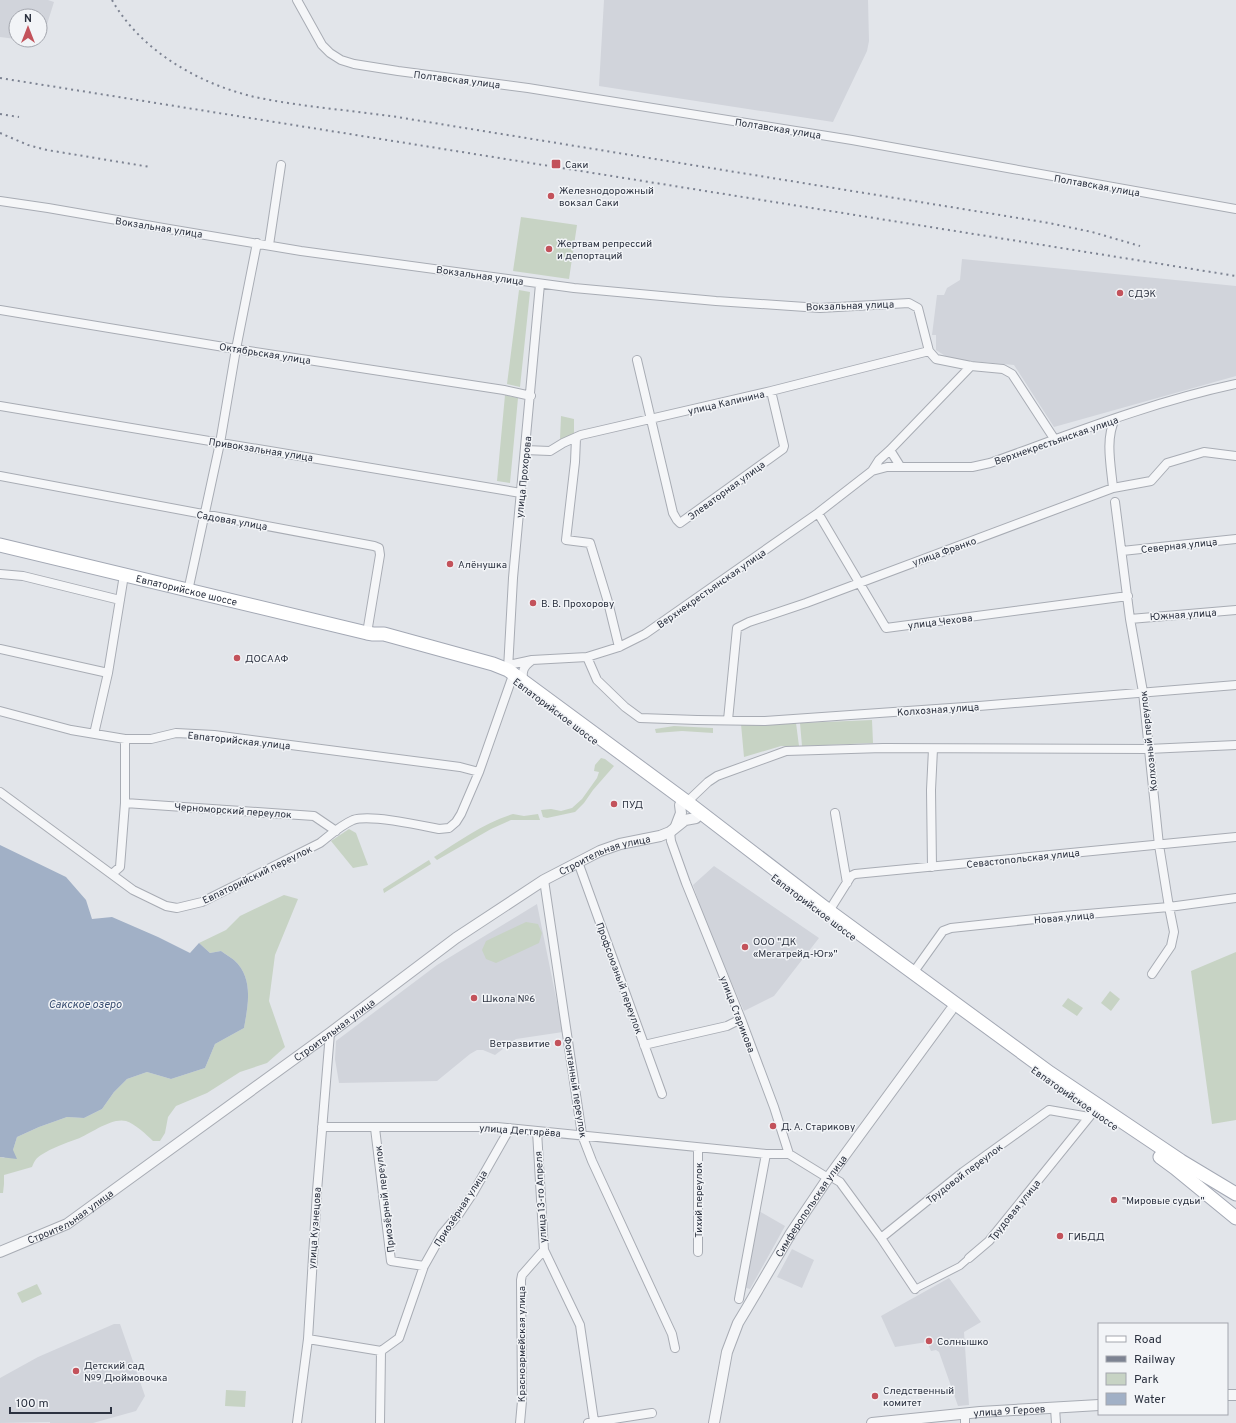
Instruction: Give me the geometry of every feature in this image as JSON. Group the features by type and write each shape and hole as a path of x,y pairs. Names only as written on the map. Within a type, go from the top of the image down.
{"main road":[{"name":"Евпаторийское шоссе","path":"0,545 370,634 383,640 513,673 684,804 913,974 1050,1073 1181,1161 1235,1194"},
{"name":"Евпаторийское шоссе","path":"684,804 696,818 833,922 1092,1114 1175,1168 1236,1218"}],"street":[{"name":"Полтавская улица","path":"297,0 322,46 341,60 354,64 528,88 852,140 1236,209"},
{"path":"269,245 281,165"},
{"name":"Вокзальная улица","path":"0,202 48,208 269,245 540,284 716,301 820,308 909,303 918,308 929,351"},
{"path":"188,591 220,443 236,349 257,243"},
{"name":"улица Прохорова","path":"513,673 513,578 540,284"},
{"name":"Октябрьская улица","path":"0,310 236,349 504,390 530,396"},
{"path":"929,351 936,359 971,366 1003,369 1012,374 1055,440"},
{"name":"улица Калинина","path":"525,450 550,451 563,443 576,438 929,351"},
{"name":"Элеваторная улица","path":"636,360 673,513 680,523 783,449 784,446 771,391"},
{"name":"Верхнекрестьянская улица","path":"872,471 878,460 890,450 971,366"},
{"name":"Верхнекрестьянская улица","path":"513,673 532,660 587,657 619,647 645,634 818,513 872,471 887,467 900,466 972,466 990,463 1097,425 1180,398 1236,384"},
{"name":"Привокзальная улица","path":"0,406 521,493"},
{"path":"1113,488 1110,432 1115,419"},
{"path":"1097,425 1107,434 1110,440"},
{"path":"576,438 575,462 566,540 590,543 608,602 619,647"},
{"path":"890,450 900,466"},
{"name":"улица Франко","path":"731,721 737,628 749,622 806,603 1113,488 1151,481 1167,463 1204,452 1236,456"},
{"name":"Садовая улица","path":"0,476 379,548 380,556 370,634"},
{"name":"Колхозный переулок","path":"1115,502 1130,619 1143,692 1159,845 1174,932 1170,946 1152,974"},
{"name":"улица Чехова","path":"818,513 886,628 1128,596"},
{"name":"Северная улица","path":"1122,550 1236,539"},
{"path":"0,574 23,576 120,600"},
{"path":"94,734 108,673 124,575"},
{"name":"Южная улица","path":"1130,619 1236,610"},
{"path":"0,649 108,673"},
{"name":"Колхозная улица","path":"587,657 596,680 625,707 640,718 765,721 979,706 1236,685"},
{"path":"479,772 513,673 523,670 524,666 532,660"},
{"name":"Евпаторийская улица","path":"0,711 71,730 125,739 151,739 176,733 214,736 460,767 479,772"},
{"path":"112,874 120,867 125,803 125,739"},
{"path":"673,829 684,804 708,782 717,776 786,751 827,749 1148,749 1236,745"},
{"path":"932,749 932,867"},
{"name":"Евпаторийский переулок","path":"0,792 133,890 166,906 177,908 202,902 320,843 351,821 378,819 439,829 449,828 456,822 461,814 479,772"},
{"name":"Черноморский переулок","path":"125,803 314,816 336,831"},
{"path":"835,813 847,882"},
{"name":"Строительная улица","path":"0,1252 67,1224 330,1033 456,938 544,880 600,851 651,838 673,829 685,820 696,818"},
{"name":"улица Старикова","path":"673,829 671,841 774,1107 788,1154"},
{"name":"Севастопольская улица","path":"829,911 851,876 855,874 1159,845 1236,836"},
{"name":"Профсоюзный переулок","path":"578,862 662,1094"},
{"name":"Фонтанный переулок","path":"544,880 582,1135 592,1161 672,1334 675,1348"},
{"name":"Новая улица","path":"913,974 943,931 951,928 1064,916 1169,908 1236,898"},
{"name":"Симферопольская улица","path":"714,1423 727,1352 738,1323 791,1233 829,1177 951,1010"},
{"path":"644,1045 727,1026 741,1019"},
{"name":"улица Кузнецова","path":"297,1423 308,1339 317,1191 330,1033"},
{"name":"Трудовой переулок","path":"881,1238 963,1172 1049,1110 1092,1114"},
{"name":"Трудовая улица","path":"915,1289 960,1266 989,1241 1092,1114"},
{"name":"улица Дегтярёва","path":"322,1127 497,1127 698,1148 766,1154 788,1154"},
{"name":"Приозёрный переулок","path":"375,1128 391,1261 424,1266"},
{"name":"Приозёрная улица","path":"381,1351 399,1338 424,1266 442,1234 459,1214 473,1193 510,1128"},
{"name":"улица 13-го Апреля","path":"536,1131 544,1250 580,1325 591,1422"},
{"name":"Тихий переулок","path":"698,1148 698,1252"},
{"path":"739,1299 766,1154"},
{"path":"788,1154 840,1182 881,1238 915,1289"},
{"name":"Красноармейская улица","path":"520,1423 522,1401 520,1280 522,1275 544,1250"},
{"path":"308,1339 381,1351 380,1423"},
{"name":"улица 9 Героев","path":"872,1423 965,1418 1055,1408 1098,1405"},
{"path":"1055,1408 1056,1423"},
{"path":"591,1422 652,1413"}],"shaded area":[{"path":"0,0 48,0 54,2 48,21 48,8 8,8 8,38 0,37"},
{"path":"604,0 868,0 869,41 867,51 833,122 599,86"},
{"path":"962,259 1236,286 1236,376 1054,427 1014,365 950,359 936,350 936,335 932,335 937,295 944,295 947,288 960,280"},
{"path":"714,866 819,938 774,996 744,1011 707,926 693,885"},
{"name":"Школа №6","path":"537,904 563,1032 516,1039 495,1055 483,1050 477,1050 437,1081 339,1083 335,1059 336,1041 437,965"},
{"path":"759,1211 785,1226 750,1289 743,1287"},
{"path":"792,1249 814,1260 802,1288 777,1277"},
{"name":"Солнышко","path":"949,1278 981,1322 964,1332 969,1405 958,1406 939,1352 936,1350 931,1351 927,1342 895,1347 881,1316"},
{"path":"114,1324 120,1324 145,1396 136,1411 93,1423 0,1423 0,1378 38,1357"}],"green space":[{"path":"521,217 577,225 569,279 513,271"},
{"path":"519,290 530,292 520,387 507,384"},
{"path":"505,395 518,398 510,483 497,481"},
{"path":"561,416 574,419 574,436 560,439"},
{"path":"872,720 873,743 802,746 800,723"},
{"path":"796,723 799,746 781,746 744,757 741,724"},
{"path":"674,726 713,728 713,733 682,731 656,733 655,729"},
{"path":"601,758 605,759 614,766 584,803 575,812 547,818 543,817 541,810 551,809 561,811 572,808 582,799 597,778 599,772 594,771 595,765"},
{"path":"513,814 524,816 538,814 540,820 511,820 491,829 437,860 434,857 482,827"},
{"path":"349,829 356,833 368,865 353,868 331,841"},
{"path":"429,860 431,864 384,893 383,889"},
{"path":"284,895 298,899 275,955 269,1001 285,1047 267,1063 240,1072 207,1093 176,1106 168,1117 165,1133 160,1141 153,1141 129,1122 120,1120 114,1121 77,1139 45,1152 36,1159 32,1167 4,1175 3,1193 0,1193 0,1157 4,1158 13,1150 17,1137 67,1117 84,1118 102,1109 114,1092 127,1079 147,1072 171,1079 205,1068 215,1044 244,1028 248,1001 245,975 234,960 221,951 210,953 199,943 226,930 240,916"},
{"path":"526,922 538,924 542,933 539,943 496,963 486,959 482,950 486,941"},
{"path":"1236,952 1236,1120 1212,1124 1191,971"},
{"path":"1110,991 1120,999 1111,1011 1101,1003"},
{"path":"1068,998 1083,1008 1077,1016 1062,1006"},
{"path":"37,1284 42,1294 22,1303 17,1293"},
{"path":"226,1390 246,1391 245,1407 225,1406"}],"water":[{"name":"Сакское озеро","path":"0,845 66,877 86,900 92,919 112,917 190,953 199,943 210,953 221,951 234,960 240,967 245,975 248,992 244,1028 215,1044 205,1068 171,1079 147,1072 127,1079 114,1092 102,1109 84,1118 67,1117 17,1137 13,1150 17,1159 0,1157"}],"railway":[{"path":"112,0 124,18 139,35 155,50 173,63 213,84 255,97 308,106 397,117 1049,223 1092,232 1140,246"},
{"path":"0,78 1236,276"},
{"path":"0,114 19,117"},
{"path":"0,133 28,145 47,150 150,167"}],"place":[{"name":"Саки","path":"556,164"},
{"name":"Железнодорожный вокзал Саки","path":"551,196"},
{"name":"Жертвам репрессий и депортаций","path":"549,249"},
{"name":"СДЭК","path":"1120,293"},
{"name":"Алёнушка","path":"450,564"},
{"name":"В. В. Прохорову","path":"533,603"},
{"name":"ДОСААФ","path":"237,658"},
{"name":"ПУД","path":"614,804"},
{"name":"ООО \"ДК «Мегатрейд-Юг»\"","path":"745,947"},
{"name":"Школа №6","path":"474,998"},
{"name":"Ветразвитие","path":"558,1043"},
{"name":"Д. А. Старикову","path":"773,1126"},
{"name":"\"Мировые судьи\"","path":"1114,1200"},
{"name":"ГИБДД","path":"1060,1236"},
{"name":"Солнышко","path":"929,1341"},
{"name":"Детский сад №9 Дюймовочка","path":"76,1371"},
{"name":"Следственный комитет","path":"875,1396"}]}
